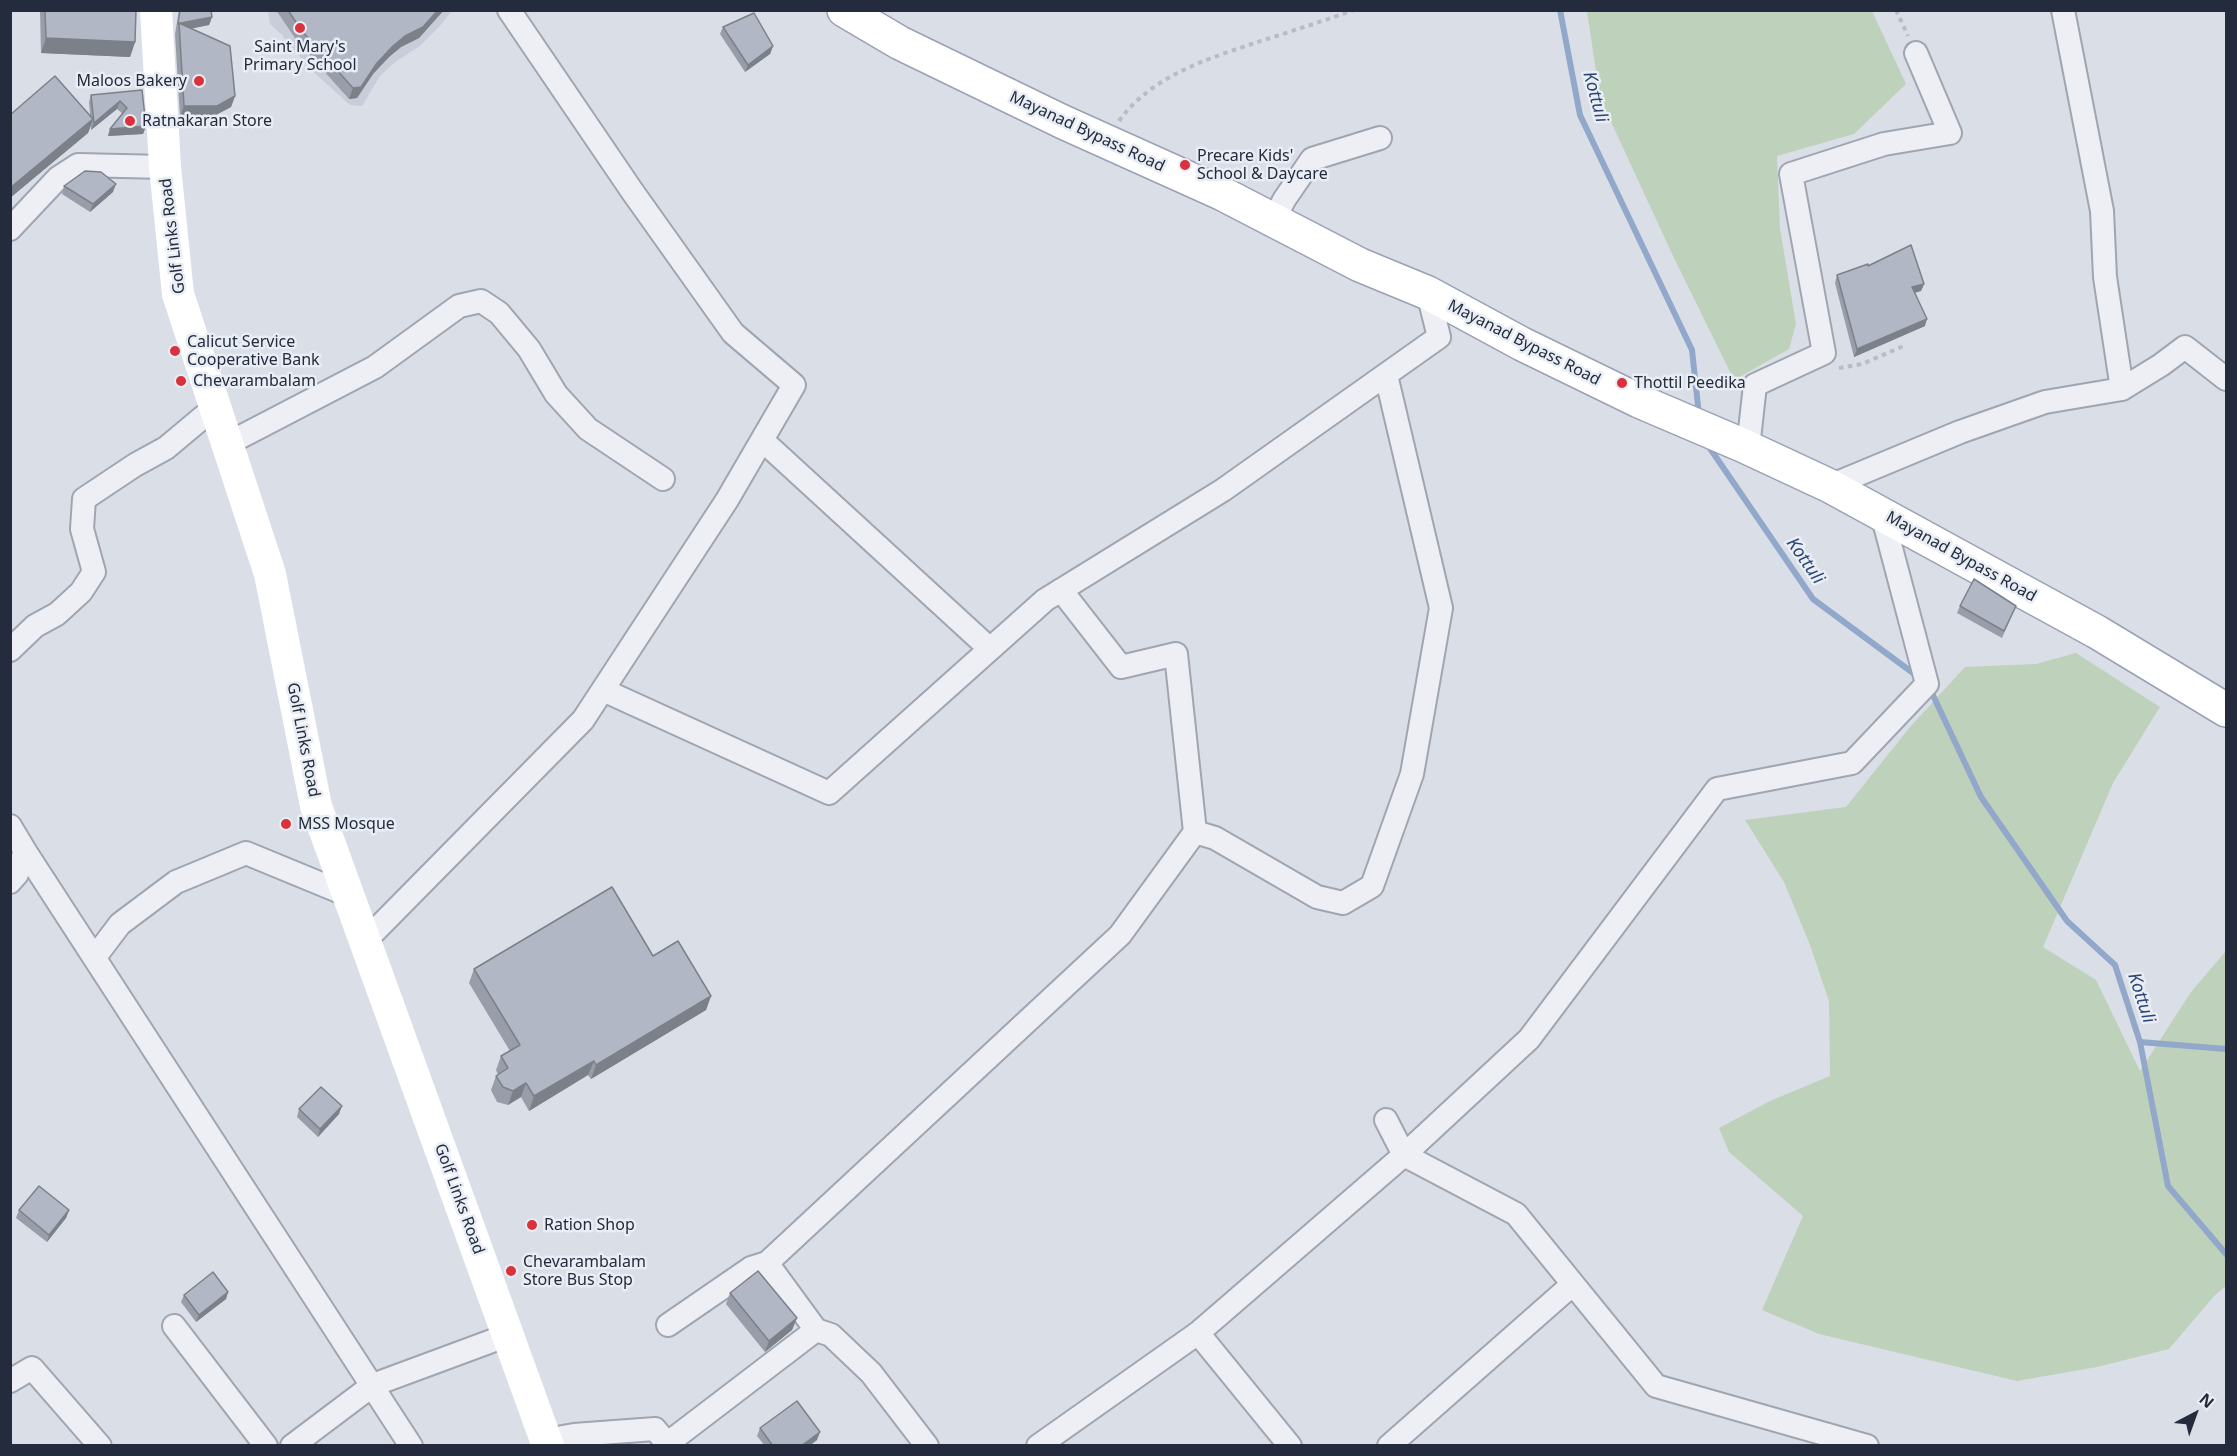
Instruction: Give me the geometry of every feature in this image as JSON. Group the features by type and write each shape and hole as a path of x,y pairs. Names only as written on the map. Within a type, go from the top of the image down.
{"main road":[{"name":"Golf Links Road","path":"156,10 165,167 178,294 270,574 316,806 547,1443"},
{"name":"Mayanad Bypass Road","path":"844,10 900,43 1105,141 1223,194 1360,265 1428,293 1522,344 1639,401 1745,446 1830,486 2097,632 2226,710"}],"street":[{"path":"365,941 583,720 727,500 794,385 733,333 632,191 509,10"},
{"path":"2063,10 2102,211 2105,276 2122,389"},
{"path":"1745,446 1755,385 1823,354 1799,171 1884,144 1950,133 1916,53"},
{"path":"1274,220 1284,200 1312,159 1380,138"},
{"path":"10,229 58,178 78,165 165,167"},
{"path":"603,690 829,793 1046,600 1223,490 1439,337 1428,293"},
{"path":"227,444 375,367 442,316 459,306 481,301 499,314 522,340 556,394 588,429 663,479"},
{"path":"1830,486 1960,432 2044,402 2122,389 2185,347 2226,379"},
{"path":"1195,832 1215,838 1317,897 1343,903 1372,886 1412,774 1441,608 1386,375"},
{"path":"10,650 35,626 57,614 81,592 93,572 82,529 84,499 135,465 166,448 215,407"},
{"path":"762,440 990,649"},
{"path":"1038,1446 1198,1333 1404,1155 1529,1039 1717,789 1852,763 1927,684 1882,514"},
{"path":"668,1325 751,1268 766,1263 1120,935 1195,832 1176,654 1121,667 1061,590"},
{"path":"10,826 411,1446"},
{"path":"10,882 17,874 25,851"},
{"path":"95,957 120,924 176,882 246,853 348,895"},
{"path":"1386,1120 1404,1155 1516,1214 1656,1386 1867,1446"},
{"path":"766,1263 816,1330 831,1335 871,1373 923,1444"},
{"path":"1389,1446 1573,1284"},
{"path":"174,1326 266,1446"},
{"path":"547,1443 573,1435 655,1429 668,1444 816,1330"},
{"path":"1198,1333 1290,1446"},
{"path":"292,1446 373,1386 508,1335"},
{"path":"10,1381 32,1368 100,1446"}],"path":[{"path":"1105,141 1125,113 1156,85 1204,60 1354,10"},
{"path":"1896,10 1916,53"},
{"path":"1823,354 1838,368 1862,364 1906,345"}],"shaded area":[{"path":"268,10 452,11 421,45 395,62 380,76 362,106 350,105 308,67 270,24"}],"green space":[{"path":"1587,11 1872,11 1906,84 1854,134 1777,156 1780,229 1796,324 1789,349 1734,380 1674,258 1600,98"},
{"path":"2076,653 2160,707 2113,783 2043,947 2096,980 2140,1071 2191,992 2226,951 2226,1286 2214,1296 2169,1349 2097,1367 2017,1381 1819,1334 1762,1310 1803,1216 1729,1152 1719,1128 1770,1101 1830,1076 1829,1001 1810,945 1784,882 1745,820 1846,807 1910,727 1965,667 2036,664"}],"building":[{"path":"45,10 136,10 135,42 46,38"},
{"path":"180,10 211,10 212,17 178,24"},
{"path":"288,10 438,10 423,27 405,36 393,46 377,63 361,87 353,88 301,30"},
{"path":"754,13 773,46 748,65 723,27"},
{"path":"179,23 230,46 235,96 217,106 184,106"},
{"path":"55,76 93,119 10,188 10,115"},
{"path":"142,90 146,126 110,129 127,108 120,101 94,123 91,95"},
{"path":"85,171 101,172 116,184 93,204 64,186"},
{"path":"1911,245 1924,284 1912,287 1927,319 1857,349 1837,275 1868,264 1868,266"},
{"path":"1974,579 2016,606 2004,631 1960,606"},
{"path":"612,887 653,956 678,941 711,996 596,1065 594,1061 534,1096 526,1083 513,1091 503,1087 496,1076 508,1068 501,1056 520,1045 474,969"},
{"path":"321,1087 342,1106 320,1129 299,1109"},
{"path":"39,1186 69,1210 49,1235 19,1210"},
{"path":"758,1271 797,1318 769,1341 730,1293"},
{"path":"213,1272 228,1292 199,1315 184,1295"},
{"path":"797,1401 820,1432 801,1446 773,1446 760,1428"}],"waterway":[{"name":"Kottuli","path":"1560,10 1580,115 1692,350 1699,415"},
{"name":"Kottuli","path":"1707,444 1813,599 1917,676"},
{"name":"Kottuli","path":"1930,689 1981,797 2067,921 2115,965 2140,1042 2226,1049"},
{"path":"2140,1042 2168,1186 2226,1254"}],"place":[{"name":"Saint Mary's Primary School","path":"300,28"},
{"name":"Maloos Bakery","path":"199,81"},
{"name":"Ratnakaran Store","path":"130,121"},
{"name":"Precare Kids' School & Daycare","path":"1185,165"},
{"name":"Calicut Service Cooperative Bank","path":"175,351"},
{"name":"Chevarambalam","path":"181,381"},
{"name":"Thottil Peedika","path":"1622,383"},
{"name":"MSS Mosque","path":"286,824"},
{"name":"Ration Shop","path":"532,1225"},
{"name":"Chevarambalam Store Bus Stop","path":"511,1271"}]}
